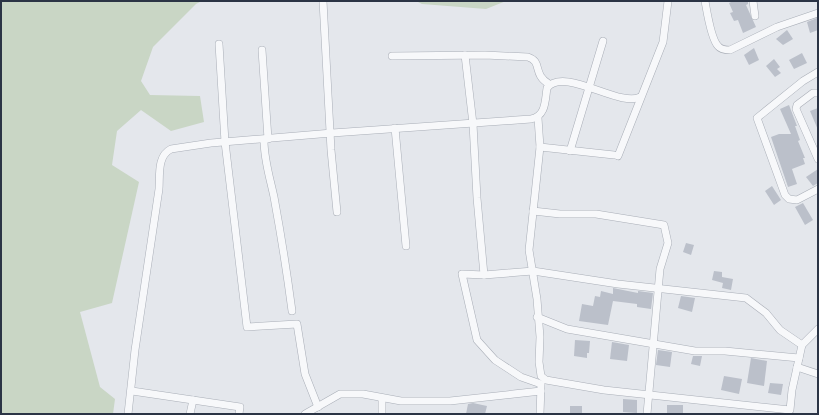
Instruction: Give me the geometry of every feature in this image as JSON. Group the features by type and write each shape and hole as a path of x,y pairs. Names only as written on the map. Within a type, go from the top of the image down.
{"street":[{"path":"323,1 332,133 331,150 337,212"},
{"path":"540,147 616,156 640,97 645,91 663,42 668,1"},
{"path":"705,1 714,40 718,47 730,50 777,27 818,13"},
{"path":"752,1 756,16"},
{"path":"570,150 603,41"},
{"path":"219,44 225,142 247,327 297,324 305,374 318,407"},
{"path":"262,50 266,140 264,160 272,185 283,245 292,311"},
{"path":"392,56 465,55 533,59 536,63 539,75 549,84"},
{"path":"465,55 473,124 477,198 484,276"},
{"path":"818,72 803,80 757,118 786,195 789,199 797,200 818,189"},
{"path":"540,414 540,337 533,272 529,250 540,147 538,118 543,112 546,88 549,84 555,82 578,84 630,100 640,97"},
{"path":"818,93 813,93 797,105 796,109 818,159"},
{"path":"128,414 132,391 135,350 162,156 171,149 225,142 538,118"},
{"path":"395,128 406,246"},
{"path":"533,211 560,214 596,214 664,225 668,243 660,269 652,342 647,414"},
{"path":"541,387 521,377 495,360 477,340 462,274 484,276 533,272 659,289 746,298 766,313 780,330 802,345"},
{"path":"537,317 567,329 652,342 694,351 725,351 800,358"},
{"path":"541,376 552,382 790,412 792,390 802,345 818,329"},
{"path":"797,367 818,374"},
{"path":"305,414 340,394 363,394 401,401 450,401 541,387"},
{"path":"132,391 240,407 239,414"},
{"path":"382,398 382,414"},
{"path":"190,414 193,400"}],"green space":[{"path":"1,1 202,1 196,4 153,47 141,81 150,95 200,96 204,122 171,131 141,110 117,131 112,165 139,182 112,303 80,312 100,387 115,399 113,414 1,414"},
{"path":"416,1 506,1 486,9 422,4"}],"building":[{"path":"733,1 748,1 748,4 746,5 756,27 743,33 738,20 734,21 730,13 733,12 729,3"},
{"path":"817,18 818,30 810,33 807,22"},
{"path":"787,30 793,39 783,45 776,39"},
{"path":"754,48 759,60 749,65 744,55"},
{"path":"802,53 807,63 794,69 789,60"},
{"path":"774,59 780,67 777,69 781,73 775,77 766,66"},
{"path":"789,105 797,126 795,126 800,140 798,141 805,158 803,158 805,164 792,169 797,184 788,187 771,137 779,134 791,134 780,109"},
{"path":"818,108 818,130 810,111"},
{"path":"818,169 818,183 813,186 806,177"},
{"path":"772,186 781,200 774,205 765,191"},
{"path":"803,203 813,220 805,225 795,207"},
{"path":"686,243 694,245 691,255 683,252"},
{"path":"714,271 722,272 722,277 733,279 731,290 722,288 723,283 712,280"},
{"path":"613,288 638,293 638,291 653,293 651,309 637,307 637,304 613,301 608,325 579,321 582,304 593,306 595,296 600,297 601,291 613,294"},
{"path":"681,296 695,298 692,312 678,308"},
{"path":"575,340 590,341 587,358 574,356"},
{"path":"612,342 629,345 627,361 610,359"},
{"path":"658,350 672,352 670,367 656,365"},
{"path":"693,356 702,356 700,366 691,364"},
{"path":"751,358 767,361 764,386 747,383"},
{"path":"724,376 742,379 739,394 721,390"},
{"path":"770,383 783,384 781,395 768,393"},
{"path":"623,399 637,400 637,413 623,412"},
{"path":"473,403 487,406 485,414 466,414 468,404"},
{"path":"667,405 683,405 683,414 667,414"},
{"path":"570,406 582,406 582,414 570,414"}]}
